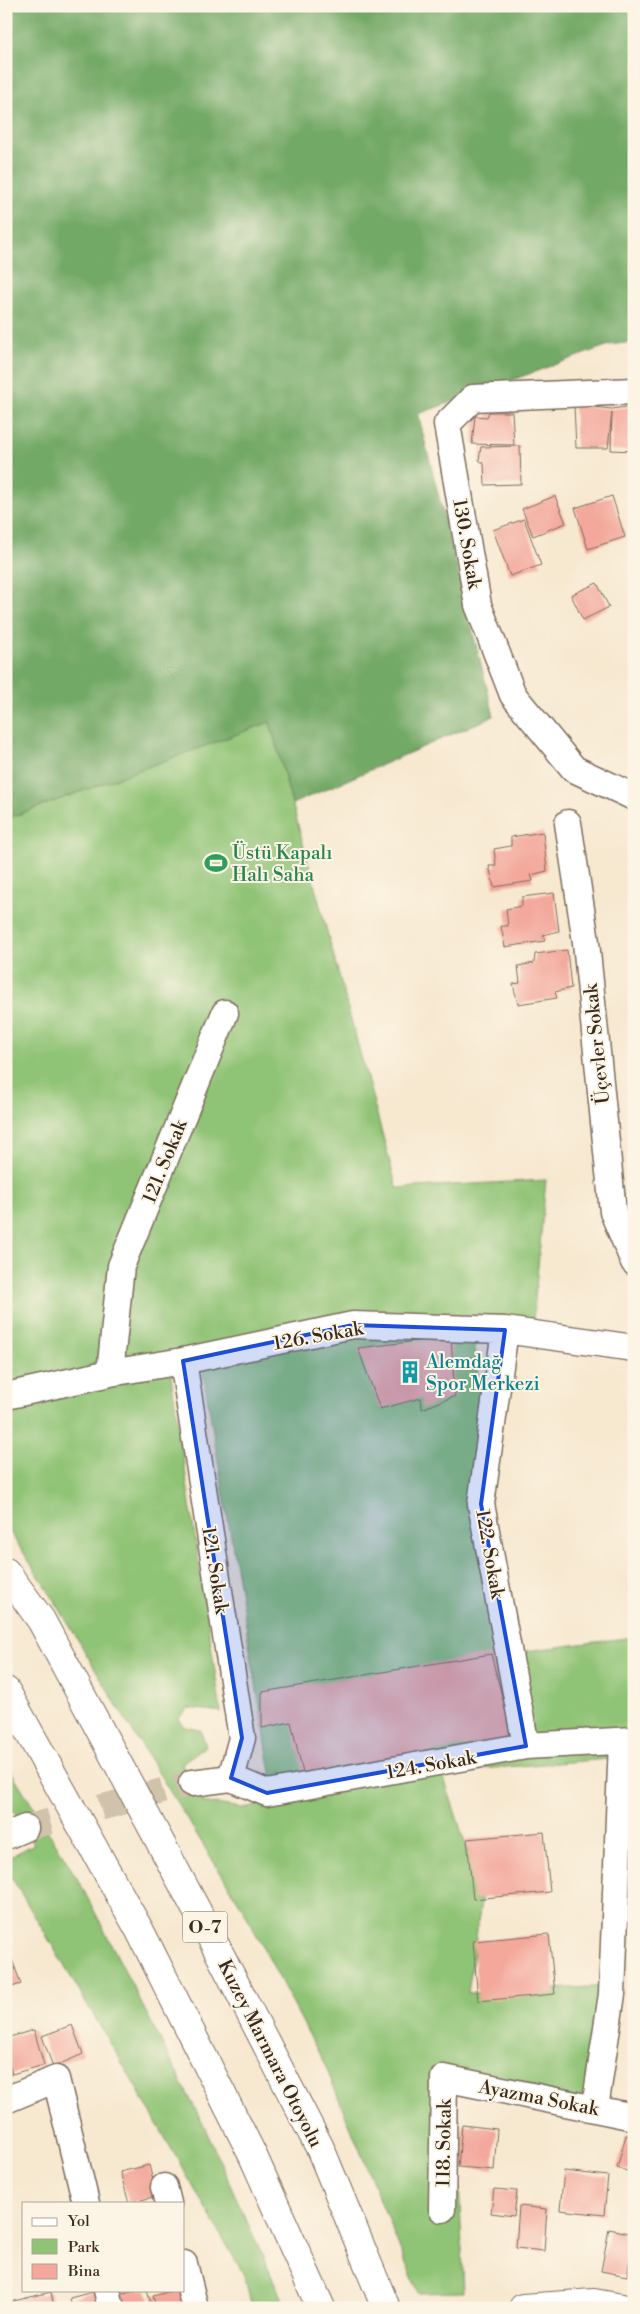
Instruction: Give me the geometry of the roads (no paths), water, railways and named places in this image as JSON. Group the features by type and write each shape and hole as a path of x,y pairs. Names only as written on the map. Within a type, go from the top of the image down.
{"main road":[{"name":"Kuzey Marmara Otoyolu","path":"6,1572 41,1620 215,1946 320,2148 383,2301"},
{"path":"6,1691 140,1931 253,2156 322,2308"},
{"path":"528,2307 594,2303 622,2308"}],"street":[{"name":"130. Sokak","path":"634,391 473,398 447,424 478,605 513,695 574,769 634,797"},
{"name":"Üçevler Sokak","path":"568,822 586,942 613,1212 634,1262"},
{"name":"121. Sokak","path":"110,1373 121,1266 225,1013"},
{"name":"126. Sokak","path":"6,1396 110,1373 183,1361 353,1325 505,1330 634,1348"},
{"name":"122. Sokak","path":"505,1330 481,1504 526,1746"},
{"name":"121. Sokak","path":"183,1361 242,1738 232,1778"},
{"name":"124. Sokak","path":"232,1778 267,1793 526,1746 628,1740"},
{"path":"595,2108 612,1994 628,1740"},
{"path":"192,1783 232,1778"},
{"name":"Ayazma Sokak","path":"444,2078 634,2117"},
{"name":"118. Sokak","path":"442,2209 444,2078"},
{"path":"6,2100 56,2079 86,2202"},
{"path":"185,2268 195,2308"},
{"path":"107,2292 111,2308"}],"tunnel":[{"path":"25,1828 192,1783"}],"place":[{"name":"Üstü Kapalı Halı Saha","path":"216,863"},
{"name":"Alemdağ Spor Merkezi","path":"410,1372"}]}
